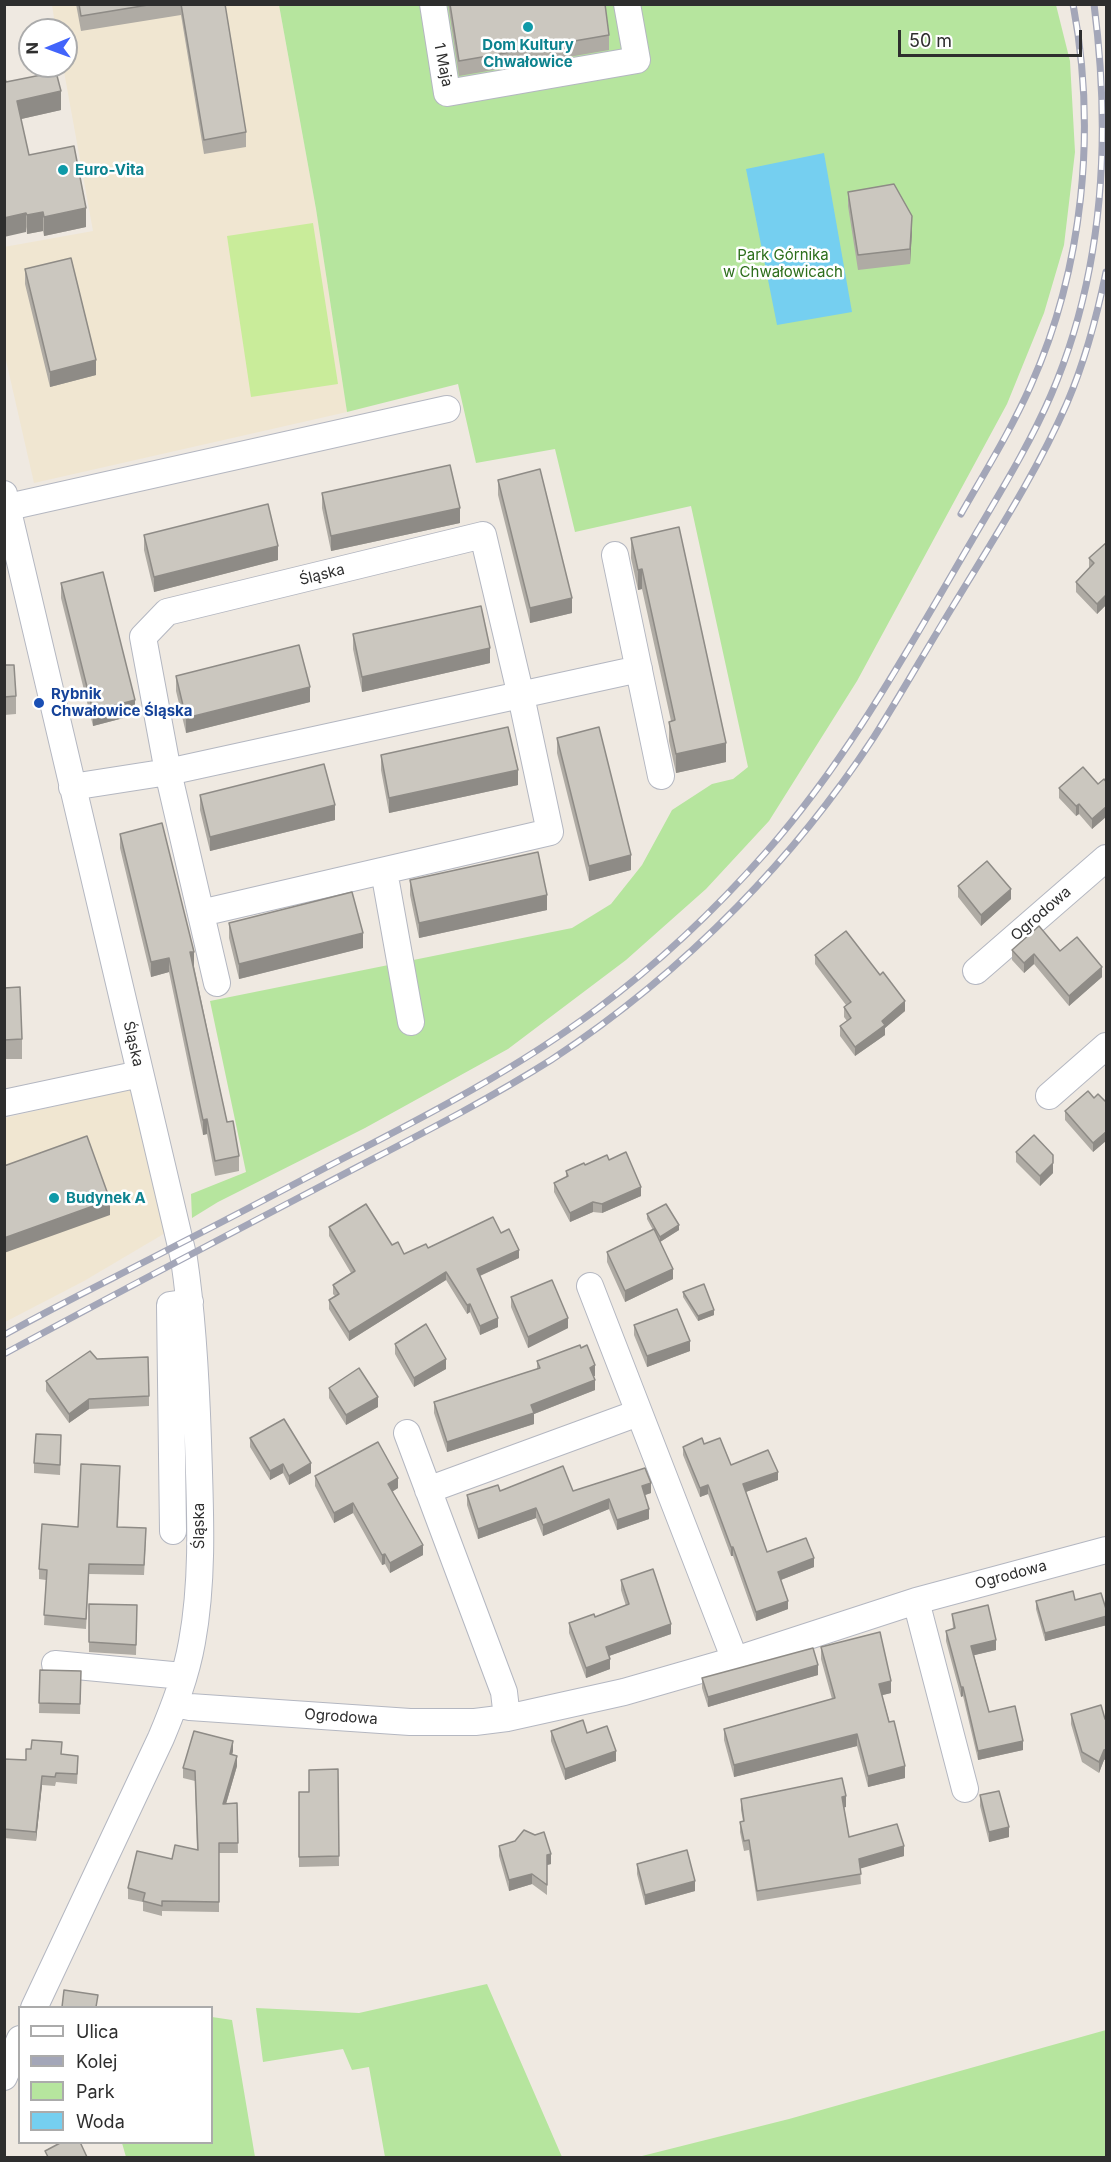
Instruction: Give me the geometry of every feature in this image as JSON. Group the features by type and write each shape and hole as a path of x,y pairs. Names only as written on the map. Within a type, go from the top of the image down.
{"street":[{"name":"1 Maja","path":"433,4 447,93 638,60 627,4"},
{"name":"Śląska","path":"34,2006 176,1704 194,1632 200,1562 196,1390 190,1302 184,1259 6,503 447,409"},
{"name":"Śląska","path":"201,913 550,832 483,535 167,612 143,637 168,772 217,983"},
{"path":"615,555 661,776"},
{"path":"72,787 168,772 639,669"},
{"name":"Ogrodowa","path":"976,971 1107,858"},
{"path":"384,871 411,1022"},
{"path":"1049,1096 1107,1046"},
{"path":"4,1103 140,1074"},
{"path":"590,1286 735,1660"},
{"name":"Śląska","path":"173,1531 170,1305 190,1302"},
{"path":"428,1490 638,1413"},
{"path":"407,1433 504,1692 507,1718"},
{"name":"Ogrodowa","path":"176,1704 190,1707 410,1722 475,1722 507,1718 624,1692 735,1660 916,1601 1107,1550"},
{"path":"916,1601 965,1789"},
{"path":"55,1664 183,1676"},
{"path":"4,2077 18,2044"}],"shaded area":[{"path":"52,5 279,5 316,209 347,412 34,483 5,356 4,247 93,231 65,78 78,78 78,18 54,18"},
{"path":"133,1088 172,1229 84,1281 5,1322 5,1118"}],"green space":[{"name":"Park Górnika w Chwałowicach","path":"279,5 1056,5 1070,61 1075,152 1064,245 1044,313 1007,404 857,681 769,821 706,889 626,960 508,1049 365,1128 218,1202 192,1218 191,1194 246,1172 210,1001 572,928 611,904 642,865 672,810 712,784 733,779 748,767 691,506 575,532 555,449 476,463 458,384 347,412 316,209"},
{"path":"313,223 338,384 251,397 227,236"},
{"path":"487,1984 562,2157 385,2157 369,2067 352,2070 343,2049 263,2062 256,2008 359,2013"},
{"path":"213,2017 232,2020 255,2157 126,2157 122,2144 213,2144"},
{"path":"1106,2030 1106,2157 638,2157 789,2119"}],"water":[{"path":"824,153 852,312 777,325 746,169"}],"building":[{"path":"79,4 154,4 81,16"},
{"path":"181,4 225,4 246,132 204,140"},
{"name":"Dom Kultury Chwałowice","path":"450,4 605,4 609,35 459,61"},
{"name":"Euro-Vita","path":"4,75 6,82 26,78 58,78 61,91 17,101 29,155 74,146 86,208 44,217 43,212 4,218"},
{"path":"894,184 912,216 910,249 858,255 848,192"},
{"path":"71,258 96,360 50,372 25,269"},
{"path":"450,465 460,508 331,536 322,493"},
{"path":"540,469 572,598 530,608 498,480"},
{"path":"268,504 278,546 154,577 144,535"},
{"path":"679,527 726,743 676,754 669,722 675,720 642,569 638,570 631,538"},
{"path":"1107,542 1107,594 1097,604 1076,582 1094,563 1089,558"},
{"path":"103,572 135,700 93,711 61,583"},
{"path":"481,606 490,648 362,677 353,634"},
{"path":"299,645 310,687 186,718 176,676"},
{"path":"4,665 14,665 16,696 4,697"},
{"path":"508,727 518,770 389,798 381,755"},
{"path":"599,727 631,855 589,866 557,738"},
{"path":"324,764 335,805 210,837 200,795"},
{"path":"1083,767 1098,784 1104,779 1107,783 1107,806 1092,819 1079,804 1076,806 1059,788"},
{"path":"162,823 194,952 190,952 227,1122 233,1121 239,1156 215,1161 207,1119 203,1120 169,958 151,962 120,834"},
{"path":"538,852 547,895 419,923 410,880"},
{"path":"987,861 1011,889 981,915 958,886"},
{"path":"352,892 363,933 239,964 229,923"},
{"path":"1039,926 1060,951 1077,937 1102,967 1069,996 1034,954 1024,963 1012,950"},
{"path":"846,931 880,975 883,972 905,1001 882,1021 885,1025 855,1047 840,1026 851,1018 844,1007 851,1002 815,955"},
{"path":"20,987 22,1039 4,1040 4,988"},
{"path":"1088,1091 1094,1098 1098,1094 1107,1103 1107,1131 1093,1143 1065,1111"},
{"path":"1034,1135 1053,1155 1053,1163 1040,1176 1016,1152"},
{"name":"Budynek A","path":"87,1136 110,1200 4,1238 4,1166"},
{"path":"626,1152 641,1187 602,1204 593,1202 570,1213 554,1183 568,1176 566,1171 584,1163 585,1165 607,1155 609,1160"},
{"path":"366,1204 392,1245 398,1242 404,1254 426,1244 428,1248 493,1217 501,1233 509,1229 519,1250 477,1269 498,1318 480,1326 470,1304 467,1305 446,1272 349,1332 329,1300 339,1294 333,1285 355,1271 329,1227"},
{"path":"666,1204 679,1225 660,1237 647,1214"},
{"path":"654,1229 673,1269 625,1291 607,1252"},
{"path":"552,1280 568,1318 528,1337 511,1297"},
{"path":"704,1284 714,1310 698,1316 683,1292"},
{"path":"677,1309 690,1341 647,1356 634,1325"},
{"path":"426,1324 446,1359 414,1378 395,1344"},
{"path":"580,1345 581,1348 587,1345 595,1365 590,1368 595,1380 531,1405 534,1413 447,1442 434,1402 540,1368 537,1361"},
{"path":"90,1351 97,1359 148,1357 149,1396 89,1399 69,1414 46,1381"},
{"path":"359,1368 378,1397 346,1415 329,1388"},
{"path":"284,1419 311,1463 289,1476 283,1464 270,1471 250,1438"},
{"path":"36,1434 61,1435 60,1465 34,1463"},
{"path":"702,1438 704,1444 720,1438 731,1465 768,1450 778,1472 743,1484 767,1552 806,1538 814,1558 778,1572 788,1601 756,1612 708,1485 700,1488 683,1447"},
{"path":"378,1442 398,1478 388,1484 423,1545 390,1563 385,1554 382,1555 353,1503 334,1513 315,1476"},
{"path":"81,1464 120,1466 117,1527 146,1528 144,1565 89,1564 86,1619 44,1615 47,1570 39,1569 42,1524 78,1527"},
{"path":"563,1466 573,1491 645,1468 651,1483 642,1486 649,1509 617,1520 609,1499 543,1525 536,1508 478,1529 467,1495 498,1485 500,1491"},
{"path":"653,1569 671,1624 606,1647 610,1659 586,1668 569,1623 594,1614 595,1617 629,1604 621,1580"},
{"path":"1073,1591 1075,1600 1101,1593 1107,1616 1045,1633 1036,1601"},
{"path":"89,1604 137,1605 136,1645 89,1642"},
{"path":"988,1605 996,1640 971,1646 989,1712 1015,1706 1023,1741 978,1751 963,1687 961,1687 946,1631 955,1628 952,1614"},
{"path":"880,1632 891,1681 879,1684 889,1722 894,1721 905,1766 868,1776 857,1734 734,1765 724,1729 835,1698 821,1647"},
{"path":"813,1648 818,1665 708,1697 702,1678"},
{"path":"40,1670 81,1671 80,1704 39,1703"},
{"path":"1101,1705 1105,1719 1107,1719 1107,1749 1104,1750 1099,1762 1082,1752 1071,1714"},
{"path":"583,1720 587,1733 607,1726 616,1751 565,1769 551,1731"},
{"path":"194,1731 233,1741 230,1754 237,1756 223,1804 237,1803 238,1843 219,1843 219,1902 162,1901 162,1906 143,1901 145,1893 128,1888 137,1851 172,1859 175,1845 198,1850 195,1771 183,1768"},
{"path":"32,1740 62,1742 61,1754 78,1756 77,1774 56,1773 55,1777 42,1776 36,1832 4,1829 4,1759 26,1760 26,1749 31,1749"},
{"path":"338,1769 339,1856 299,1857 299,1792 309,1792 309,1770"},
{"path":"842,1778 846,1796 842,1797 849,1837 897,1824 904,1846 859,1859 861,1874 757,1891 749,1840 744,1841 740,1822 744,1821 741,1799"},
{"path":"999,1791 1009,1827 989,1832 980,1795"},
{"path":"524,1830 535,1835 544,1832 551,1854 547,1855 547,1885 532,1874 509,1880 499,1846 515,1841"},
{"path":"687,1850 695,1881 645,1895 637,1864"},
{"path":"64,1990 98,1995 96,2006 62,2006"},
{"path":"58,2144 81,2144 87,2157 48,2157 45,2151"}],"railway":[{"path":"961,514 1006,435 1031,385 1049,340 1063,294 1073,247 1084,150 1084,101 1073,4"},
{"path":"4,1335 408,1125 505,1071 567,1031 665,954 728,894 797,815 825,779 876,702 1003,488 1051,395 1069,348 1082,301 1099,203 1102,103 1094,4"},
{"path":"4,1354 439,1124 523,1077 576,1043 625,1007 716,928 774,867 843,782 874,737 1028,481 1055,429 1079,371 1090,338 1106,272"}],"place":[{"name":"Dom Kultury Chwałowice","path":"528,27"},
{"name":"Euro-Vita","path":"63,170"},
{"name":"Rybnik Chwałowice Śląska","path":"39,703"},
{"name":"Budynek A","path":"54,1198"}]}
